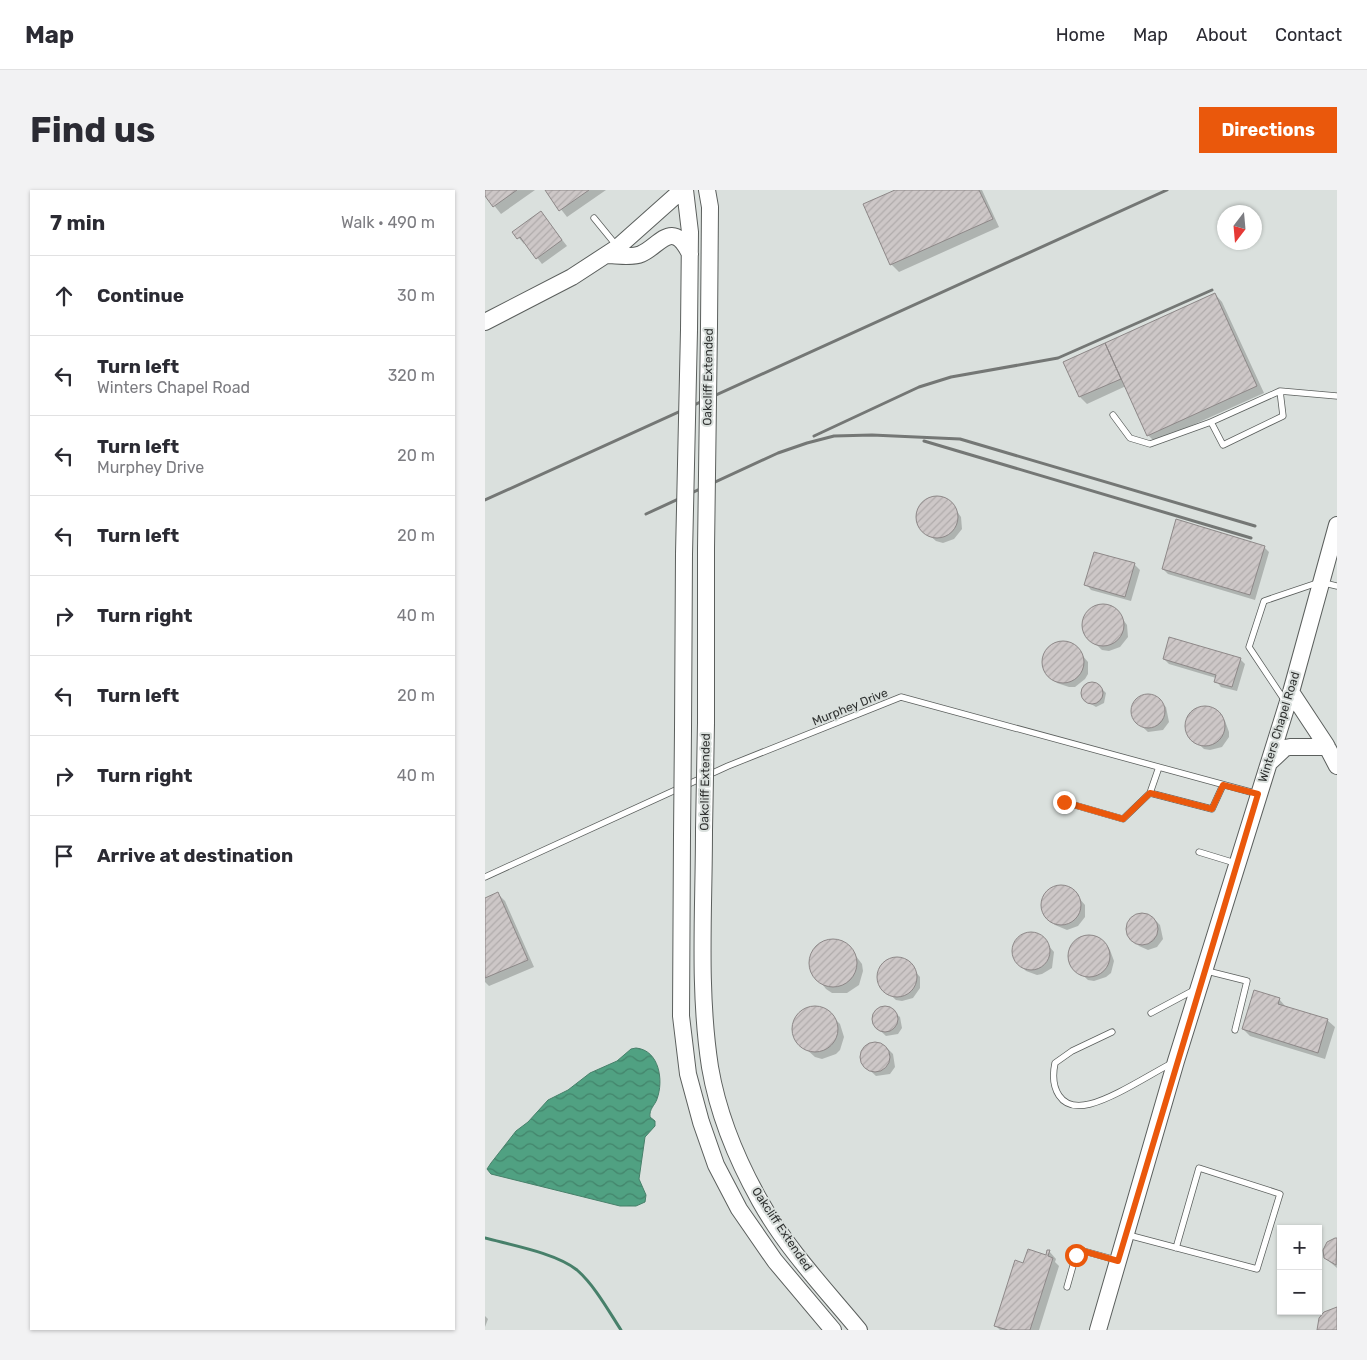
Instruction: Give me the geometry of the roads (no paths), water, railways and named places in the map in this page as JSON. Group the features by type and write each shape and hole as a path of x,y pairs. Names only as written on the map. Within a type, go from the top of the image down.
{"main road":[{"path":"485,322 572,277 612,251 683,190"},
{"name":"Oakcliff Extended","path":"683,190 690,232 683,554 681,1016 688,1074 701,1122 716,1165 739,1209 775,1261 833,1330"},
{"name":"Oakcliff Extended","path":"707,190 710,207 703,1010 711,1069 723,1117 738,1160 761,1203 797,1256 859,1330"},
{"path":"612,251 641,254 664,237 672,236 682,242 690,254"},
{"name":"Winters Chapel Road","path":"1098,1330 1176,1061 1289,698 1337,525"},
{"path":"1289,698 1332,746 1337,766"},
{"path":"1268,764 1285,748 1332,746"}],"lane":[{"path":"594,218 612,251"},
{"path":"1113,415 1130,438 1150,444 1211,422 1280,391 1337,396"},
{"path":"1211,422 1223,445 1283,416 1280,391"},
{"path":"1289,698 1249,648 1264,601 1320,582 1337,586"},
{"name":"Murphey Drive","path":"485,877 728,766 901,697 1258,794"},
{"path":"1064,802 1123,819 1150,793 1159,767"},
{"path":"1150,793 1212,809 1223,785"},
{"path":"1199,852 1237,863"},
{"path":"1205,970 1247,981 1235,1030"},
{"path":"1151,1013 1200,987"},
{"path":"1112,1032 1072,1051 1055,1063 1052,1079 1054,1088 1063,1101 1073,1105 1089,1105 1176,1061"},
{"path":"1125,1234 1176,1248 1257,1269 1280,1194 1199,1168 1176,1248"},
{"path":"1067,1287 1076,1255 1080,1250 1118,1261"}],"water":[{"path":"631,1049 644,1050 655,1060 660,1083 657,1099 650,1114 650,1117 655,1121 655,1126 645,1137 639,1179 646,1195 645,1202 636,1206 620,1206 491,1174 487,1169 491,1163 516,1131 528,1122 548,1100 568,1090 590,1073 617,1061"}],"waterway":[{"path":"485,1238 546,1254 577,1270 584,1276 621,1330"}],"railway":[{"path":"485,500 1167,190"},
{"path":"814,436 919,387 951,377 1058,358 1212,290"},
{"path":"646,514 778,453 834,436 872,435 960,439 1255,526"},
{"path":"924,441 1251,538"}]}
